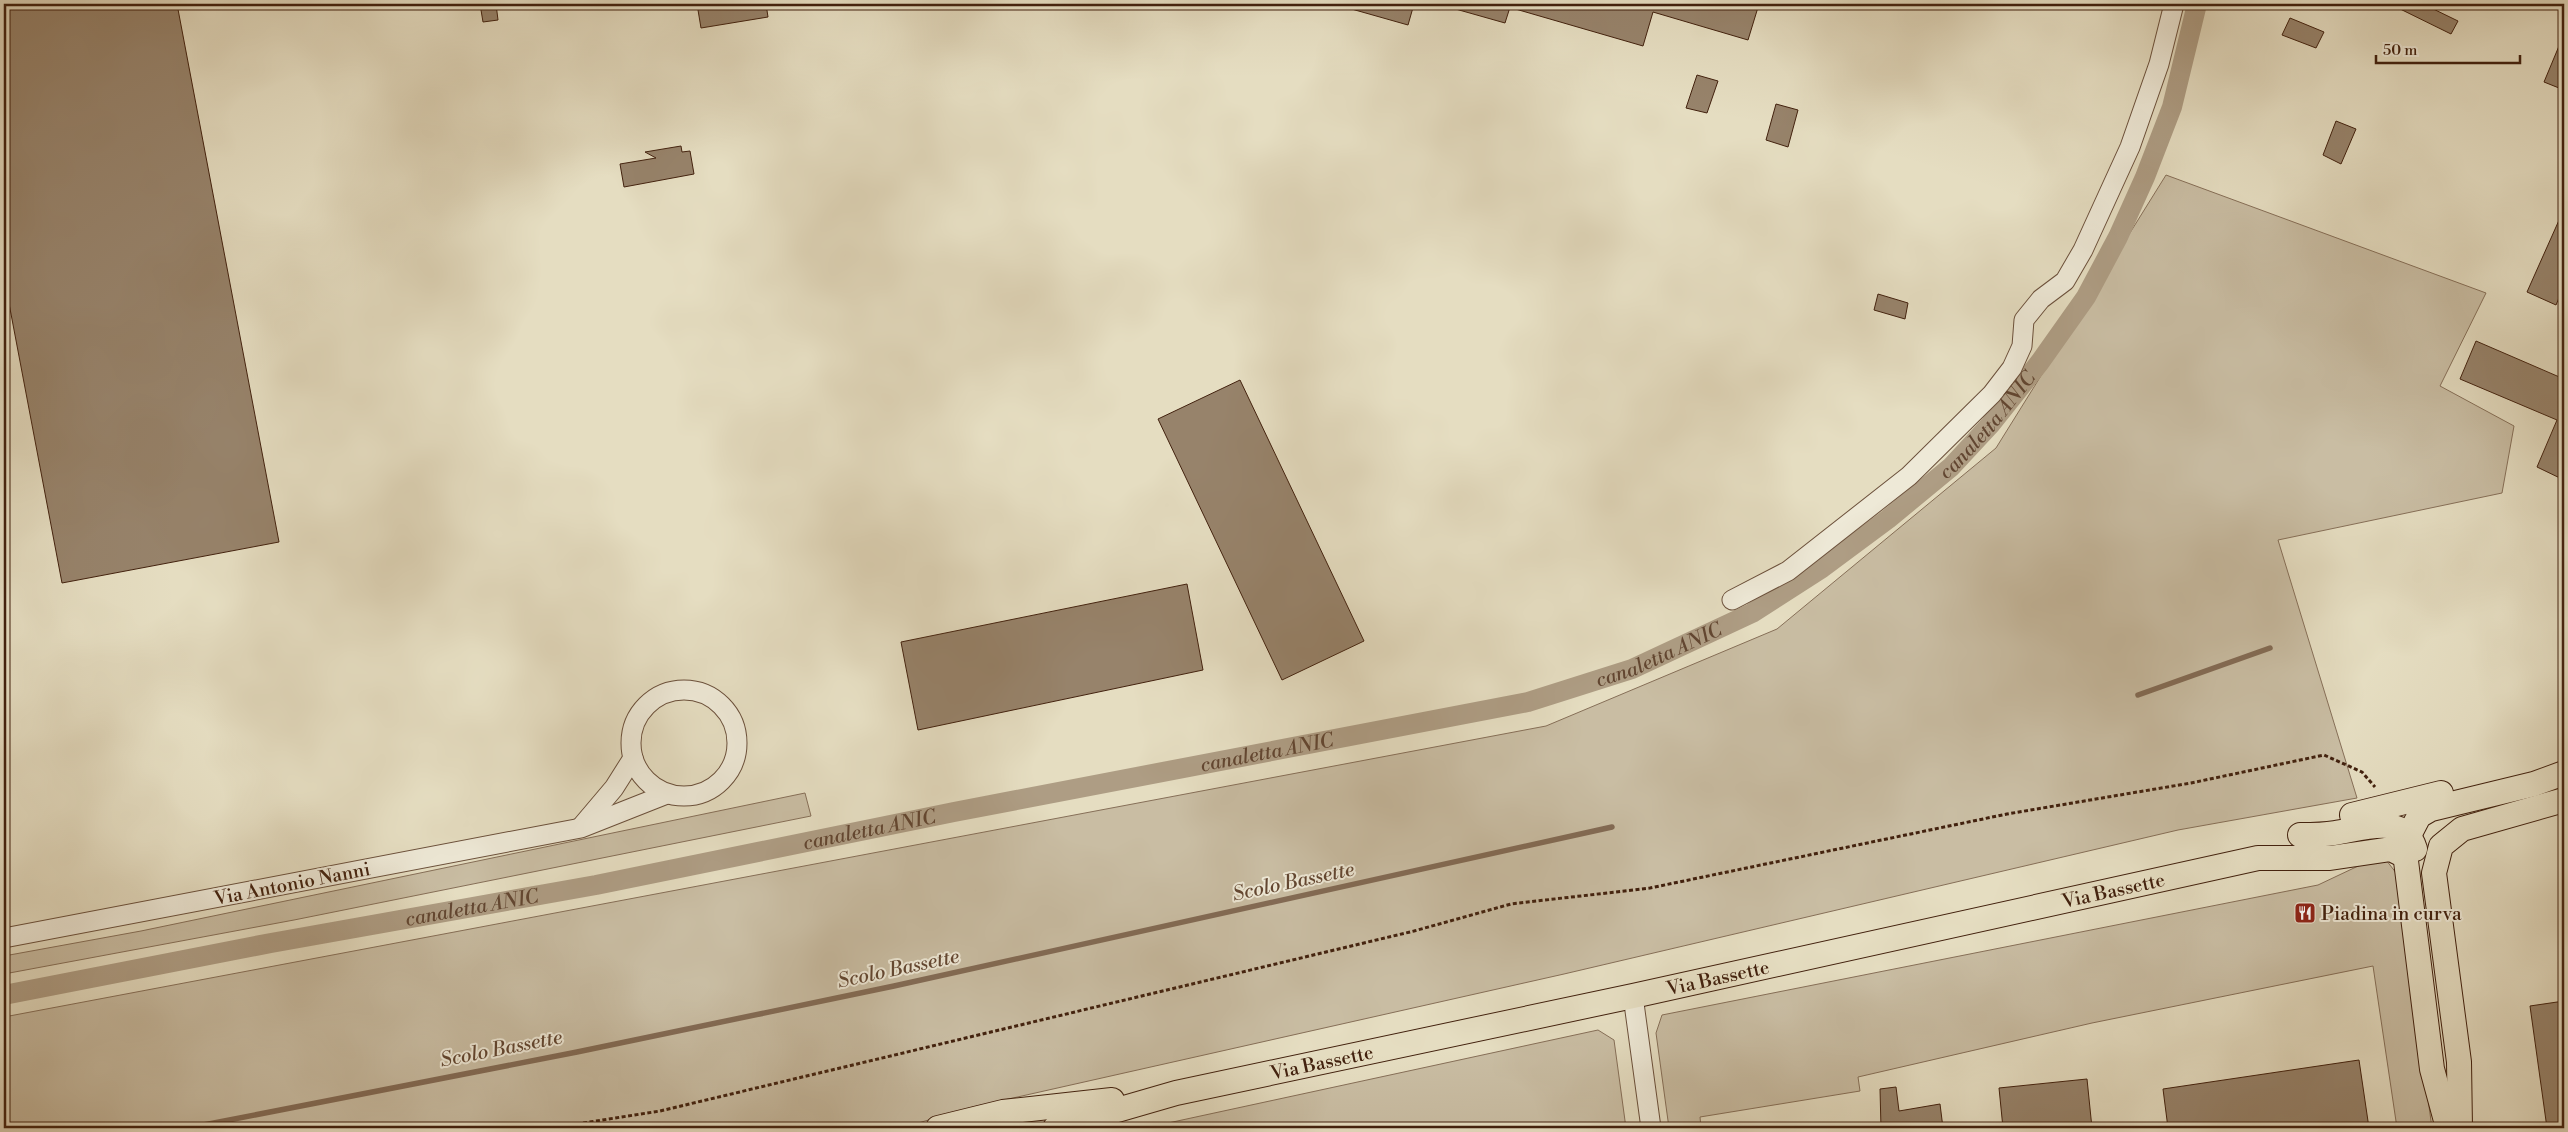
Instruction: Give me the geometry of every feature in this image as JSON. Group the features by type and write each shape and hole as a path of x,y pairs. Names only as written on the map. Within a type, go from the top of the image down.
{"main road":[{"name":"Via Bassette","path":"2258,858 2300,835 2339,818 2564,762"},
{"path":"2448,1128 2432,1069 2406,843 2419,816 2431,809 2534,784 2564,773"},
{"name":"Via Bassette","path":"1055,1128 1176,1093 1633,996 2258,858 2306,858 2321,848 2406,843 2485,811 2564,787"},
{"path":"2460,1117 2459,1062 2434,873 2441,846 2462,830 2564,800"},
{"name":"Via Bassette","path":"2300,835 2333,834 2379,824 2406,843"},
{"path":"2406,843 2460,1117"},
{"name":"Via Bassette","path":"938,1128 1003,1112 1176,1093"},
{"name":"Via Bassette","path":"987,1128 1071,1105"}],"street":[{"path":"1732,600 1788,571 1909,476 1992,394 2012,368 2022,346 2024,320 2041,299 2065,281 2083,250 2130,147 2159,64 2174,4"},
{"name":"Via Antonio Nanni","path":"690,690 708,696 723,706 733,722 737,740 735,758 727,775 715,787 700,794 684,797 667,794 652,786 640,773 633,758 631,741 634,724 643,709 656,698 672,691 690,690"},
{"path":"581,828 614,788 633,758"},
{"name":"Via Antonio Nanni","path":"4,938 581,828 667,794"},
{"path":"1633,996 1651,1128"}],"path":[{"path":"551,1128 660,1111 1414,931 1511,904 1650,888 2008,814 2191,782 2324,754 2362,772 2391,806"}],"shaded area":[{"path":"2166,175 2486,293 2440,386 2514,426 2502,493 2278,540 2357,798 2178,830 1564,974 973,1107 901,1128 4,1128 4,1017 1546,726 1777,629 1996,448"},
{"path":"805,793 811,816 294,920 4,974 4,956 141,931"},
{"path":"2373,859 2386,860 2397,874 2432,1128 2397,1128 2373,966 2092,1023 1858,1077 1860,1091 1700,1117 1701,1128 1669,1128 1656,1033 1662,1015 2318,885"},
{"path":"1598,1030 1614,1040 1626,1128 1145,1128"}],"building":[{"path":"4,4 177,4 279,542 62,583 4,277"},
{"path":"480,4 496,4 498,20 483,22"},
{"path":"697,4 766,4 768,17 701,28"},
{"path":"1348,4 1414,4 1408,25 1348,8"},
{"path":"1453,4 1511,4 1505,23 1452,8"},
{"path":"1513,4 1759,4 1748,40 1653,12 1643,46 1512,8"},
{"path":"2390,4 2423,4 2458,21 2451,34"},
{"path":"2290,18 2324,32 2316,48 2282,35"},
{"path":"2564,34 2564,90 2544,82"},
{"path":"1697,75 1718,81 1707,113 1686,108"},
{"path":"1776,104 1798,110 1788,147 1766,140"},
{"path":"2336,121 2356,129 2341,164 2323,155"},
{"path":"681,146 682,152 690,151 694,174 624,187 620,164 656,158 645,152"},
{"path":"2564,209 2564,286 2556,305 2527,292"},
{"path":"1878,294 1908,303 1905,319 1874,310"},
{"path":"2476,341 2564,379 2564,480 2537,467 2557,420 2460,379"},
{"path":"1240,380 1364,641 1282,680 1158,419"},
{"path":"1187,584 1203,670 918,730 901,642"},
{"path":"2564,1001 2564,1128 2547,1128 2530,1006"},
{"path":"2359,1060 2369,1128 2168,1128 2163,1089"},
{"path":"2087,1079 2092,1128 2003,1128 1999,1088"},
{"path":"1896,1087 1899,1111 1940,1104 1943,1128 1881,1128 1880,1089"}],"waterway":[{"name":"canaletta ANIC","path":"4,995 271,943 596,885 954,812 1528,702 1632,669 1752,613 1822,568 1888,519 1951,467 1990,425 2040,362 2086,297 2118,237 2145,177 2172,107 2197,4"},
{"name":"Scolo Bassette","path":"2138,695 2270,648"},
{"name":"Scolo Bassette","path":"188,1128 577,1052 894,986 1612,827"}],"place":[{"name":"Piadina in curva","path":"2305,913"}]}
